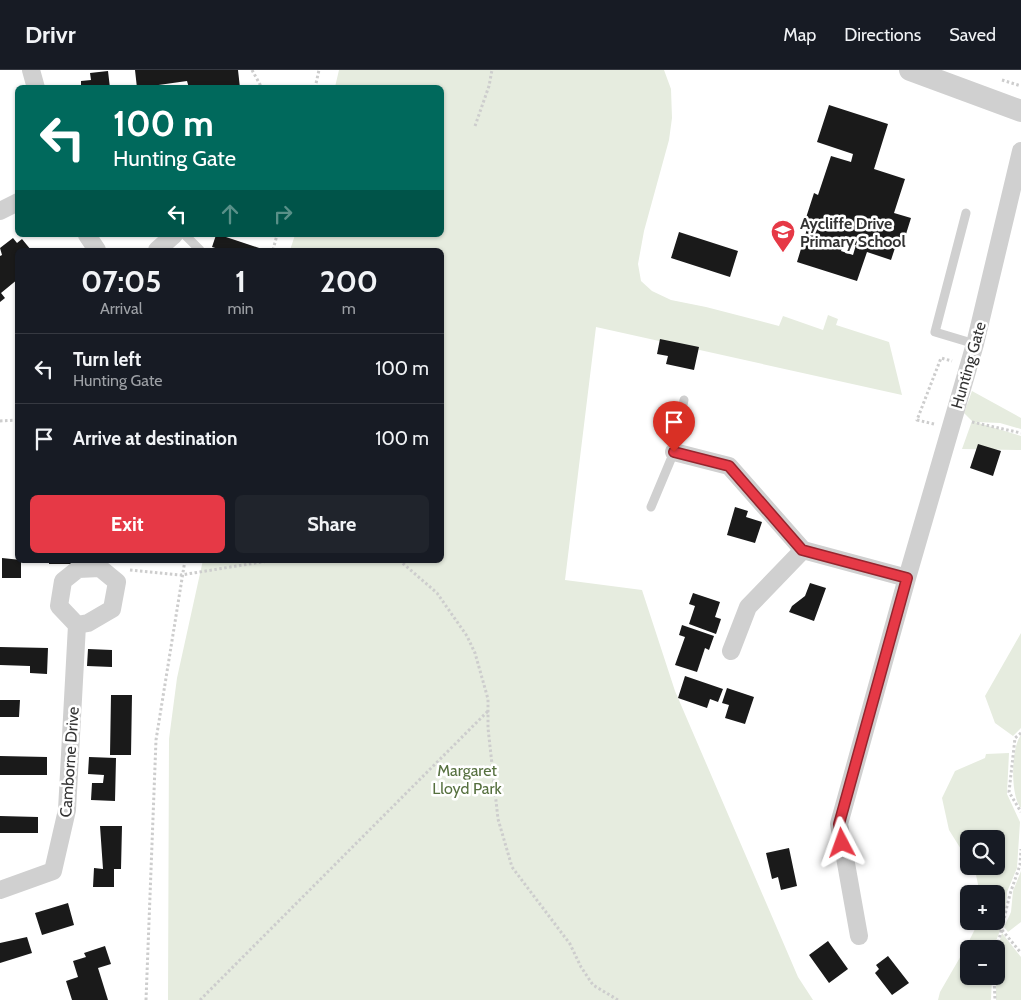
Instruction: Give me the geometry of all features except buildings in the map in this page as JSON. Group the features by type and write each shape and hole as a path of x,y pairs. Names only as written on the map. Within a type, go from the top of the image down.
{"street":[{"path":"31,70 35,85"},
{"path":"924,72 1021,111"},
{"name":"Hunting Gate","path":"859,936 839,824 949,429 975,344 1021,151"},
{"path":"0,211 15,204"},
{"path":"88,237 96,248"},
{"path":"159,248 172,237"},
{"path":"674,452 729,466 802,550 907,578"},
{"path":"730,651 748,607 802,550"},
{"path":"100,564 116,582 112,609 88,623 77,625 59,606 63,581 78,570 100,564"},
{"name":"Camborne Drive","path":"0,890 53,871 67,810 77,625"}],"lane":[{"path":"966,213 935,332 975,344"},
{"path":"187,237 198,248"},
{"path":"650,507 674,452 684,400"}],"path":[{"path":"252,70 260,85"},
{"path":"316,85 319,70"},
{"path":"475,126 490,86 492,70"},
{"path":"949,429 917,420 940,358 955,362"},
{"path":"0,421 15,420"},
{"path":"972,422 1021,433"},
{"path":"146,1000 156,740 184,563"},
{"path":"100,564 181,575 255,563"},
{"path":"403,563 437,593 467,636 481,672 488,699 498,819 512,867 570,944 593,985 618,1000"},
{"path":"200,1000 488,710"},
{"path":"1021,733 1015,738 1009,792 1021,812"},
{"path":"1005,916 1020,865 1021,849"},
{"path":"999,940 1002,930"},
{"path":"1002,930 1021,953"},
{"path":"994,985 995,1000"}],"green space":[{"name":"Margaret Lloyd Park","path":"339,70 664,70 671,89 672,118 669,140 644,231 638,264 641,281 652,291 671,300 779,326 783,316 823,330 828,315 838,319 836,325 889,342 902,395 596,327 565,580 642,590 675,691 798,977 813,1000 168,1000 169,739 177,678 202,563 444,563 444,248 291,248 294,237 444,237 444,85 335,85"},
{"path":"972,391 1021,418 1021,429 1000,423 975,422 1021,436 1021,450 962,449 972,421 964,413"},
{"path":"1021,633 1021,728 1013,736 995,723 985,696"},
{"path":"1021,735 1021,808 1015,793 1013,772 1015,750"},
{"path":"1009,753 1007,794 1020,822 1017,868 1007,892 1005,915 1005,885 978,885 976,875 1005,875 1005,830 960,830 960,848 949,830 942,798 955,771 985,758 986,754"},
{"path":"1021,871 1021,922 1008,932 1005,925 1011,912 1013,891"},
{"path":"974,930 1000,930 996,940 970,940"},
{"path":"1002,933 1021,957 1021,1000 996,1000 996,985 1005,985 1005,940 1000,940"},
{"path":"960,957 960,985 992,985 991,1000 938,1000 940,992"}],"place":[{"name":"Aycliffe Drive Primary School","path":"783,253"}],"route":[{"path":"674,452 729,466 802,550 907,578 839,824 842,843"}]}
